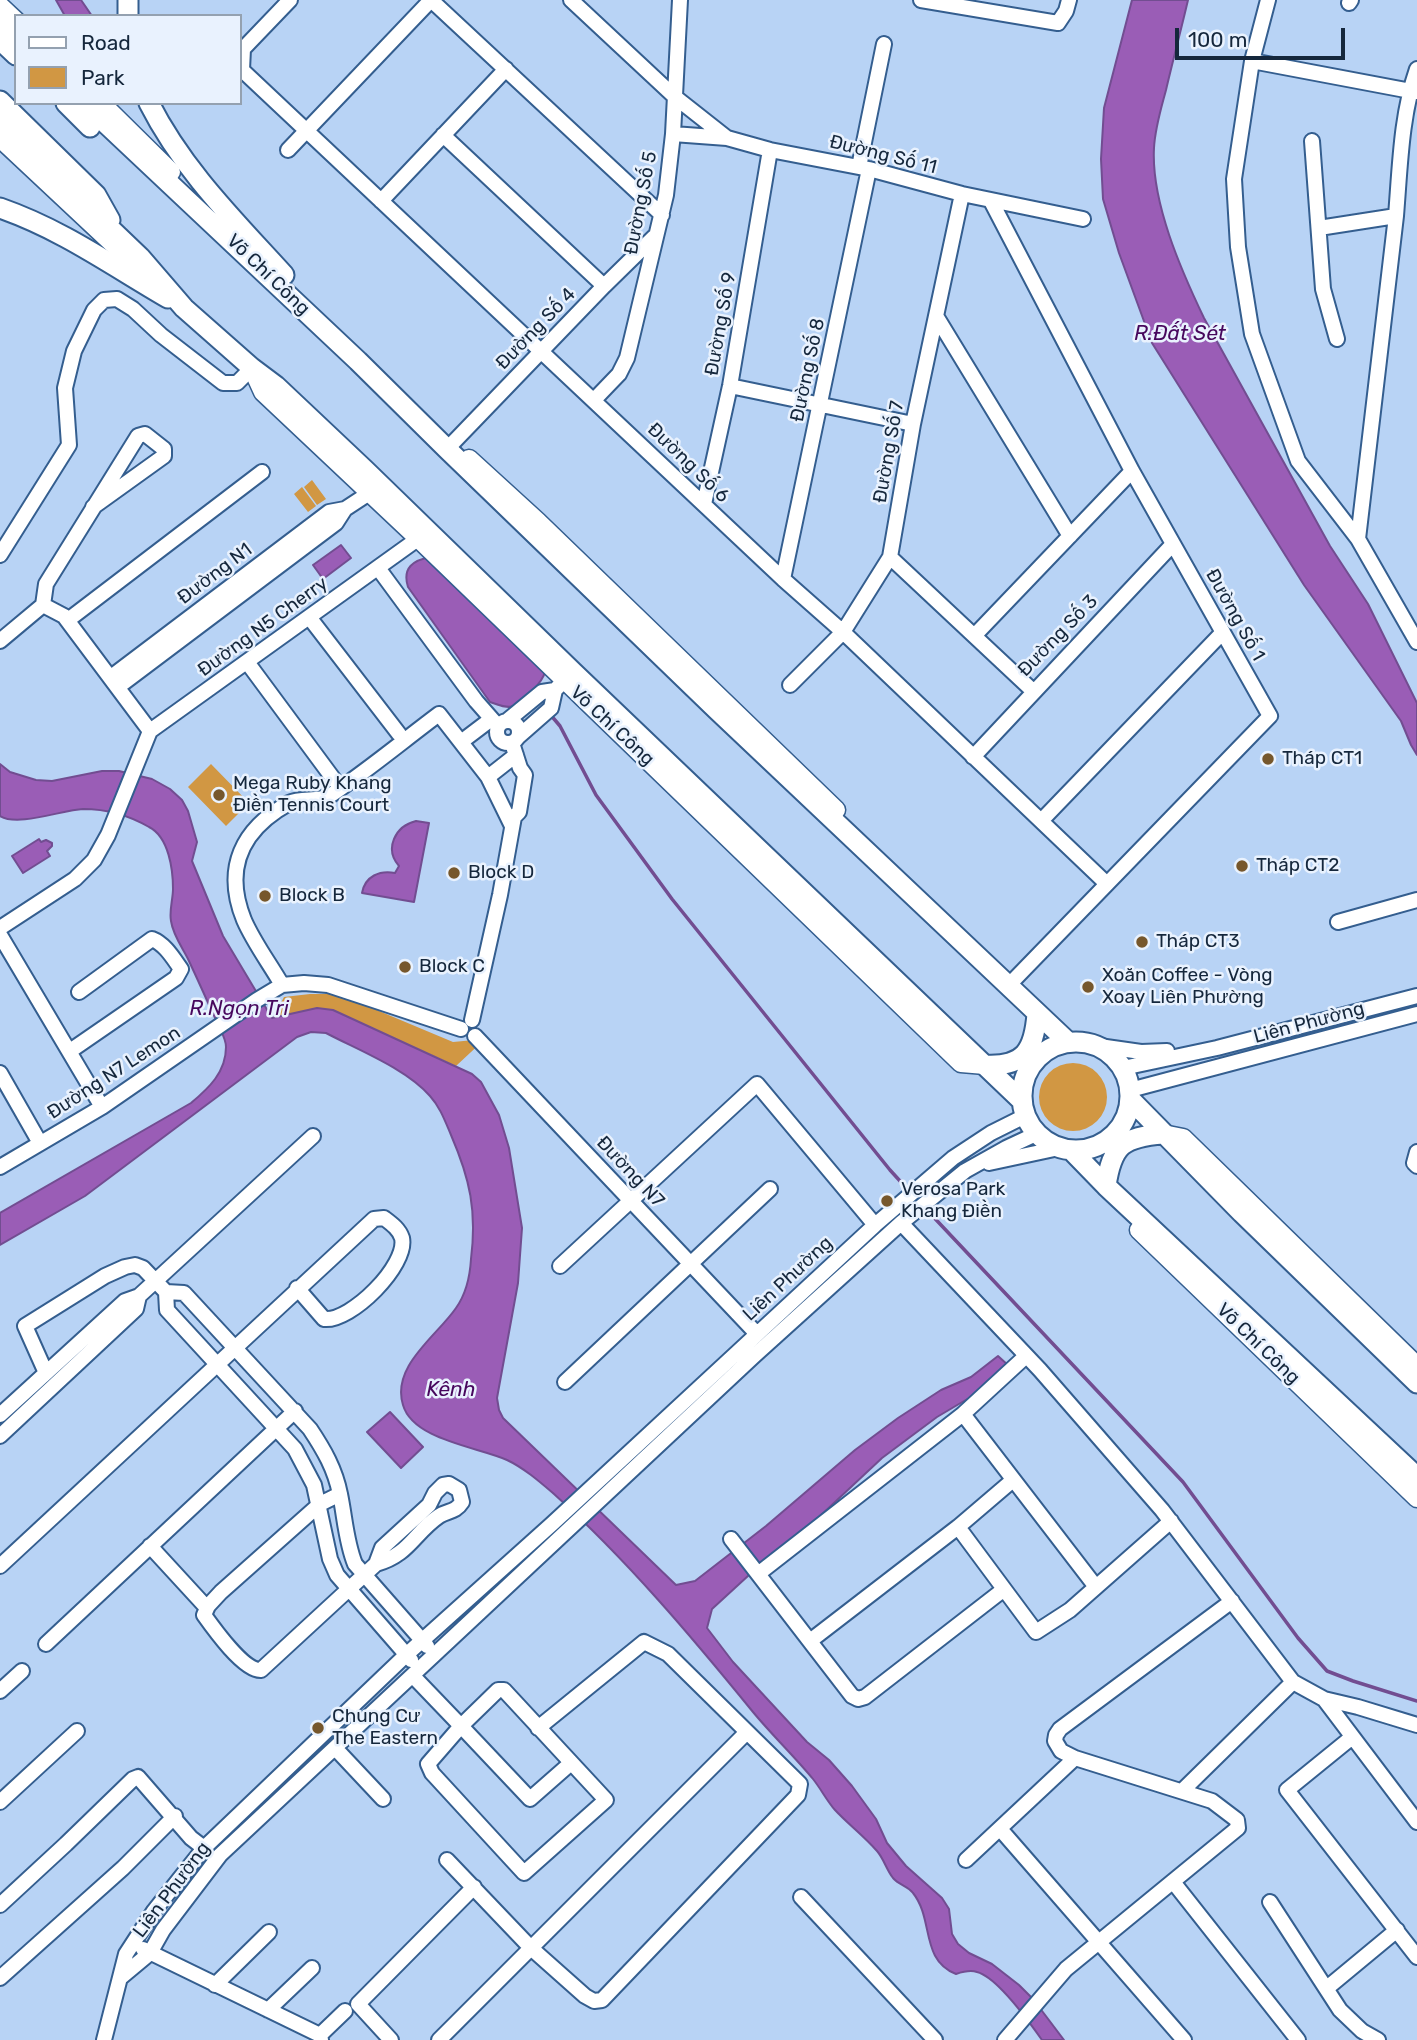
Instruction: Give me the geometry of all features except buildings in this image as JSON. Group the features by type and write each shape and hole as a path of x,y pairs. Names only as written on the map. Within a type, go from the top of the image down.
{"highway":[{"path":"0,22 14,35"},
{"path":"0,40 14,53"},
{"name":"Võ Chí Công","path":"0,101 96,195 118,236"},
{"name":"Võ Chí Công","path":"68,105 135,170 172,186"},
{"name":"Võ Chí Công","path":"86,105 870,849 1064,1038"},
{"path":"150,105 173,147 209,194 430,433"},
{"name":"Võ Chí Công","path":"0,123 140,257 184,308 276,386 374,489 424,535 563,682 985,1065 1019,1101"},
{"path":"0,208 35,220 77,242 184,308"},
{"path":"985,1065 1003,1066 1014,1063 1024,1055 1036,1035 1037,1014"},
{"path":"1133,1100 1118,1131 1105,1142 1072,1154 1036,1134 1019,1101 1016,1072 1043,1043 1064,1038 1099,1046 1112,1055 1123,1068 1133,1100 1163,1134 1417,1383"},
{"path":"1106,1186 1110,1161 1120,1147 1138,1136 1163,1134"},
{"name":"Võ Chí Công","path":"1072,1154 1417,1477"}],"main road":[{"path":"0,6 14,19"},
{"name":"Võ Chí Công","path":"103,105 189,190 208,218"},
{"name":"Võ Chí Công","path":"0,138 135,266 184,308"},
{"path":"1163,1134 1183,1138 1417,1366"},
{"name":"Võ Chí Công","path":"1106,1186 1113,1204 1417,1497"}],"street":[{"name":"Đường Số 6","path":"290,0 243,49 242,70 783,579 843,632 1107,884"},
{"path":"288,150 431,0 662,215"},
{"path":"570,0 584,6 675,97 727,138"},
{"name":"Đường Số 5","path":"594,400 619,374 627,358 662,215 673,134 680,0"},
{"path":"921,0 1006,7 1058,23 1069,0"},
{"path":"1268,0 1252,61 1234,179 1238,247 1252,334 1298,461 1358,539 1417,642"},
{"name":"Đường Số 8","path":"783,579 821,404 884,44"},
{"path":"1252,61 1413,91"},
{"path":"381,201 506,69"},
{"path":"1358,539 1400,167 1417,69"},
{"name":"Đường Số 11","path":"673,134 727,138 771,150 864,168 991,201 1083,219"},
{"path":"443,135 604,286"},
{"path":"1312,141 1323,289 1337,339"},
{"name":"Đường Số 9","path":"704,504 730,386 771,150"},
{"name":"Đường Số 7","path":"790,685 843,632 890,557 913,424 962,194"},
{"name":"Đường Số 1","path":"991,201 1132,471 1270,716 1008,986"},
{"path":"1319,228 1396,216"},
{"name":"Đường Số 4","path":"447,449 655,236"},
{"path":"0,555 69,445 65,388 74,351 94,310 104,300 117,299 133,309 161,335 223,383 237,383 252,368"},
{"path":"936,316 1070,536"},
{"path":"730,386 913,424"},
{"path":"0,641 43,605 46,584 93,507 138,436 145,434 163,449 164,456 93,507"},
{"path":"975,635 1132,471"},
{"path":"68,620 262,472"},
{"name":"Đường N1","path":"114,682 219,603 336,523 345,509 374,489"},
{"name":"Đường N5 Cherry","path":"150,732 424,535"},
{"name":"Đường Số 3","path":"973,757 1173,544"},
{"path":"890,557 1033,691"},
{"path":"378,568 499,722"},
{"path":"0,928 86,871 116,814 150,732 64,615 43,605"},
{"path":"309,617 399,734"},
{"path":"1041,821 1223,632"},
{"path":"247,662 335,781"},
{"path":"461,742 522,708 541,692 563,682"},
{"path":"488,777 517,751 535,723 551,708 563,682"},
{"path":"513,822 488,777 439,715 331,795 290,803 260,825 245,841 240,850 237,869 240,907 245,923 282,985 328,985 466,1024 500,895 513,822 511,810 517,751"},
{"path":"499,722 496,733 499,740 517,751"},
{"path":"1338,922 1417,900"},
{"path":"0,935 103,1107"},
{"path":"69,1051 176,978 181,970 170,953 152,939 79,992"},
{"name":"Đường N7 Lemon","path":"0,1167 103,1107 282,985"},
{"name":"Liên Phường","path":"1123,1068 1217,1048 1417,996"},
{"name":"Liên Phường","path":"1133,1100 1417,1014"},
{"name":"Đường N7","path":"466,1024 477,1023 480,1028 475,1036 757,1334"},
{"path":"1099,1046 1160,1052 1203,1046 1217,1048"},
{"path":"0,1073 40,1143"},
{"path":"560,1266 757,1084 875,1225"},
{"name":"Liên Phường","path":"119,1979 126,1954 132,1944 154,1911 204,1848 406,1655 552,1524 875,1225 953,1158 991,1133 1019,1101"},
{"name":"Liên Phường","path":"119,1979 150,1953 188,1894 220,1855 754,1356 932,1196 965,1171 1036,1134"},
{"path":"0,1415 125,1301 161,1286 313,1136"},
{"path":"965,1171 996,1161 1072,1154"},
{"path":"565,1382 770,1189"},
{"path":"0,1566 216,1363 235,1347 297,1288 374,1219 384,1218 397,1228 402,1248 387,1278 349,1313 331,1320 324,1319 297,1288"},
{"path":"901,1223 1026,1356 1171,1521 1293,1682 1324,1699 1417,1725"},
{"path":"46,1373 25,1326 125,1266 143,1268 161,1286 184,1293 295,1411 326,1453 340,1494 349,1550 363,1576 435,1655"},
{"path":"161,1286 167,1310 277,1427 305,1465 320,1504 330,1559 337,1576 406,1655 416,1673 461,1726 530,1799 571,1763"},
{"path":"1,1434 136,1309 139,1296"},
{"path":"757,1572 962,1414 1026,1356"},
{"path":"46,1644 295,1411"},
{"path":"962,1414 1096,1587"},
{"path":"810,1641 958,1527 1013,1480"},
{"path":"340,1494 320,1504 221,1592 204,1615 219,1636 257,1671 261,1670 376,1564 382,1548 429,1505 443,1485 449,1484 459,1490 462,1502 459,1507 452,1513 439,1515 392,1560 376,1564"},
{"path":"958,1527 1036,1632 1070,1609 1171,1521"},
{"path":"735,1544 852,1696 858,1699 865,1697 1003,1590"},
{"path":"150,1546 207,1608"},
{"path":"1005,2040 1066,1969 1174,1883 1237,1828 1237,1820 1212,1801 1075,1758 1057,1747 1056,1735 1060,1728 1232,1601"},
{"path":"447,1860 531,1948 585,1996 594,2001 603,2000 798,1795 800,1784 668,1654 644,1642 538,1728"},
{"path":"0,1691 22,1671"},
{"path":"1182,1791 1293,1682"},
{"path":"502,1689 606,1800 524,1872 428,1766 461,1726 502,1689"},
{"path":"1324,1699 1417,1822"},
{"path":"0,1802 77,1731"},
{"path":"445,2038 747,1732"},
{"path":"1351,1738 1287,1790 1417,1957"},
{"path":"336,1749 383,1799"},
{"path":"966,1860 1075,1758"},
{"path":"0,1905 138,1777 175,1816 191,1838 204,1848"},
{"path":"0,1978 123,1868 175,1816"},
{"path":"1001,1830 1184,2040"},
{"path":"1174,1883 1298,2040"},
{"path":"391,2040 358,2004 474,1887"},
{"path":"801,1897 935,2040"},
{"path":"1270,1902 1351,2022 1378,2040"},
{"path":"1327,1988 1397,1930"},
{"path":"215,1985 270,1932"},
{"path":"132,1944 320,2037 345,2011"},
{"path":"268,2010 312,1968"},
{"path":"104,2040 119,1979"}],"green space":[{"path":"312,480 326,499 317,505 304,487"},
{"path":"302,487 316,506 308,512 294,494"},
{"name":"Mega Ruby Khang Điền Tennis Court","path":"211,764 249,803 226,826 188,787"},
{"path":"338,994 453,1042 485,1039 456,1066 333,1010 273,1018 284,997"},
{"path":"1073,1063 1086,1065 1097,1073 1105,1084 1105,1110 1097,1121 1086,1129 1073,1131 1060,1129 1049,1121 1041,1110 1039,1097 1041,1084 1049,1073 1060,1065"}],"water":[{"path":"56,0 81,0 91,14 64,14"},
{"name":"R.Đất Sét","path":"1132,0 1188,0 1158,119 1154,148 1154,169 1162,213 1177,257 1204,318 1330,546 1368,604 1417,703 1417,755 1401,721 1304,585 1152,343 1119,253 1103,199 1101,159 1104,108"},
{"path":"341,545 351,558 323,579 313,565"},
{"path":"431,557 545,672 537,686 518,704 508,707 490,702 408,587 407,575 410,566"},
{"path":"0,764 10,772 36,780 52,781 102,771 119,771 152,779 170,789 182,800 188,811 197,842 192,861 223,936 272,1018 317,1008 333,1010 472,1074 481,1082 499,1115 509,1148 522,1228 518,1283 497,1398 499,1410 503,1418 676,1585 695,1581 898,1418 941,1390 971,1377 998,1356 1009,1366 986,1388 937,1417 882,1458 819,1517 773,1553 712,1609 707,1628 733,1662 852,1786 876,1819 887,1843 906,1866 942,1898 949,1909 952,1934 958,1944 969,1953 992,1964 1019,1985 1064,2040 1042,2040 1012,2002 985,1976 972,1971 956,1974 945,1968 932,1949 924,1915 913,1893 893,1878 877,1851 835,1810 813,1779 760,1721 682,1627 581,1519 513,1463 448,1441 419,1427 409,1417 403,1405 401,1391 404,1377 418,1352 448,1319 462,1297 470,1272 473,1226 467,1181 458,1151 437,1105 408,1077 381,1060 326,1033 311,1032 297,1037 85,1196 0,1245 0,1213 191,1103 220,1072 226,1047 223,1034 172,926 172,873 161,838 142,823 100,810 74,810 18,820 0,816"},
{"path":"416,821 429,823 414,902 362,893 370,878 384,872 395,873 399,866 392,852 394,839 402,828"},
{"path":"39,839 41,842 46,840 52,843 47,851 50,856 23,873 12,856"},
{"path":"390,1412 423,1447 401,1468 367,1432"}],"waterway":[{"path":"549,713 560,726 596,795 672,899 910,1192"},
{"path":"925,1208 1183,1482 1298,1638 1327,1671 1417,1701"}],"place":[{"name":"Tháp CT1","path":"1268,759"},
{"name":"Mega Ruby Khang Điền Tennis Court","path":"219,795"},
{"name":"Tháp CT2","path":"1242,866"},
{"name":"Block D","path":"454,873"},
{"name":"Block B","path":"265,896"},
{"name":"Tháp CT3","path":"1142,942"},
{"name":"Block C","path":"405,967"},
{"name":"Xoăn Coffee - Vòng Xoay Liên Phường","path":"1088,987"},
{"name":"Verosa Park Khang Điền","path":"887,1201"},
{"name":"Chung Cư The Eastern","path":"318,1728"}],"water label":[{"name":"R.Ngọn Tri","path":"239,1009"},
{"name":"Kênh","path":"451,1390"}]}
